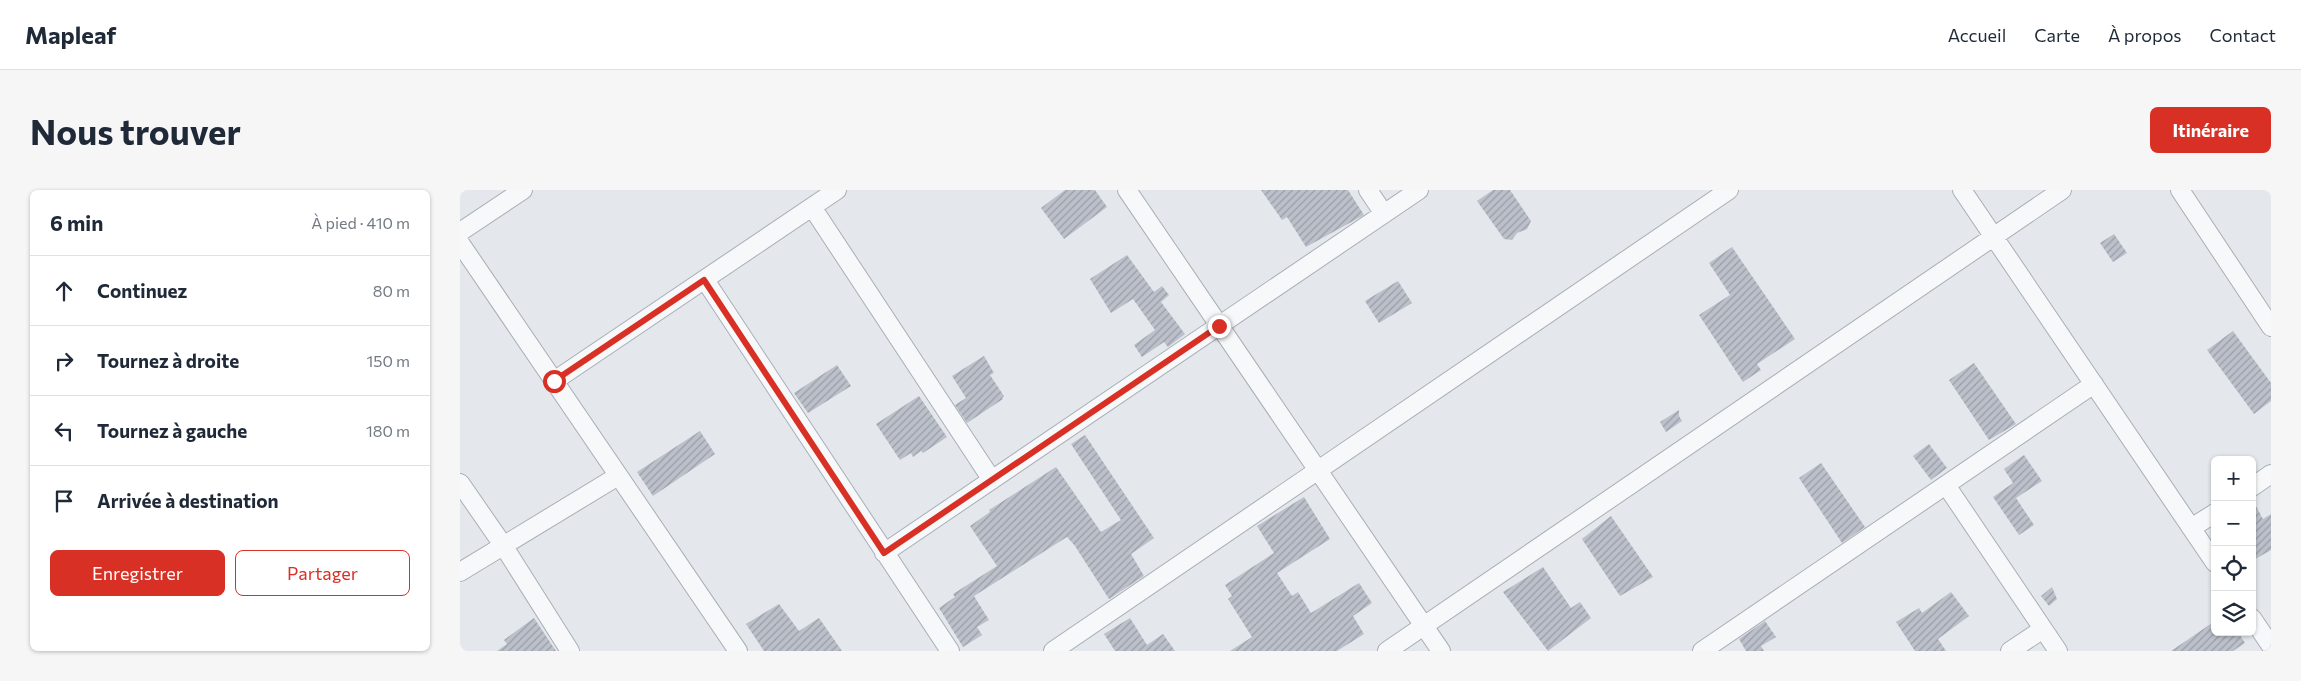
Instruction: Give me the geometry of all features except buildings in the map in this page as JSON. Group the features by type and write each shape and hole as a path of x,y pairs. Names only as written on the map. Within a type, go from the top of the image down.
{"street":[{"path":"523,190 461,244 738,651"},
{"path":"554,381 837,190"},
{"path":"1127,190 1440,651"},
{"path":"1368,190 1384,214"},
{"path":"884,553 1419,190"},
{"path":"1053,651 1729,190"},
{"path":"1962,190 2211,557"},
{"path":"1387,651 2062,190"},
{"path":"2180,190 2271,327"},
{"path":"812,207 992,480"},
{"path":"704,280 950,651"},
{"path":"1702,651 2094,384"},
{"path":"2256,484 2271,474"},
{"path":"460,572 618,476"},
{"path":"460,483 503,545 570,651"},
{"path":"1946,485 2058,651"},
{"path":"2191,528 2211,516"},
{"path":"2256,624 2271,646"},
{"path":"2010,651 2043,629"}],"route":[{"path":"554,381 704,280 884,553 1219,326"}]}
